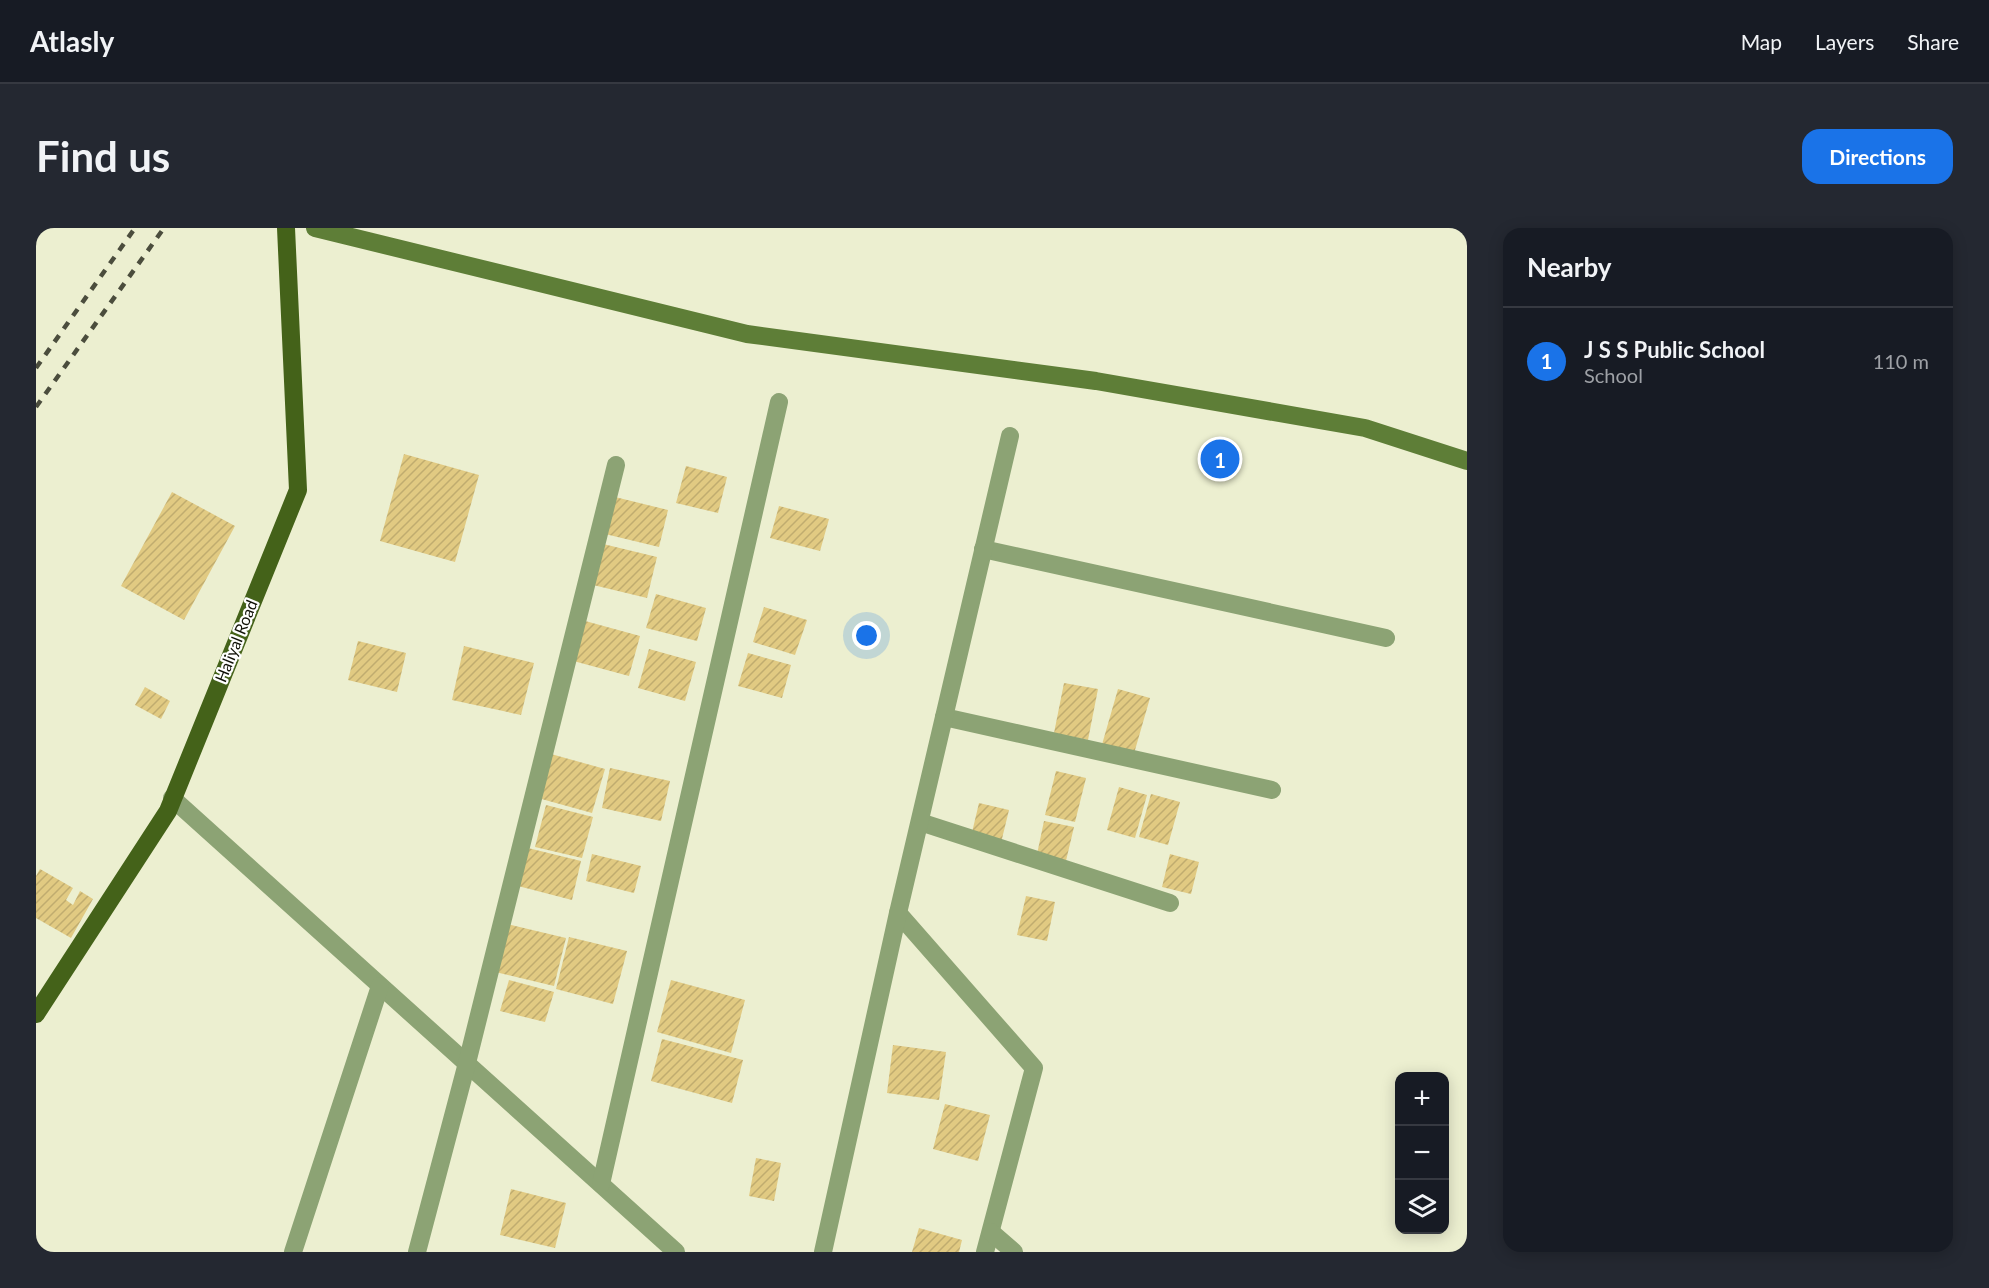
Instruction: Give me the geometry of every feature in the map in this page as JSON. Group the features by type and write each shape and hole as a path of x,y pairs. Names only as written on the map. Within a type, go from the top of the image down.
{"main road":[{"name":"Haliyal Road","path":"36,1014 168,811 298,490 286,228"},
{"path":"315,228 747,334 1096,381 1353,426 1467,461"}],"street":[{"path":"601,1184 779,402"},
{"path":"823,1252 898,913 1010,436"},
{"path":"417,1252 467,1063 616,465"},
{"path":"983,549 1386,638"},
{"path":"944,717 1272,790"},
{"path":"172,798 676,1252"},
{"path":"920,822 1170,903"},
{"path":"898,913 1034,1068 985,1252"},
{"path":"293,1252 380,986"},
{"path":"991,1232 1014,1252"}],"building":[{"path":"404,454 479,475 455,562 380,541"},
{"path":"686,466 727,477 718,513 676,503"},
{"path":"172,492 235,526 184,620 121,586"},
{"path":"611,496 668,510 659,547 601,533"},
{"path":"779,506 829,519 820,551 770,538"},
{"path":"599,543 657,557 647,598 589,584"},
{"path":"656,594 706,608 697,641 646,628"},
{"path":"764,607 807,620 795,655 753,642"},
{"path":"578,619 640,636 629,676 566,659"},
{"path":"358,641 406,653 397,692 348,680"},
{"path":"464,646 534,663 521,715 452,700"},
{"path":"649,649 696,662 685,701 638,688"},
{"path":"748,653 791,665 782,698 738,686"},
{"path":"1064,683 1098,689 1088,740 1054,733"},
{"path":"145,687 170,701 161,719 135,705"},
{"path":"1118,689 1150,698 1133,757 1101,748"},
{"path":"551,754 605,769 592,813 538,798"},
{"path":"610,768 670,781 661,821 602,808"},
{"path":"1056,771 1086,778 1075,822 1045,815"},
{"path":"1119,787 1147,795 1135,838 1107,830"},
{"path":"1151,794 1180,802 1168,845 1139,837"},
{"path":"979,803 1009,810 999,851 969,845"},
{"path":"546,805 593,817 582,858 535,847"},
{"path":"1044,821 1074,827 1065,865 1036,859"},
{"path":"528,848 581,861 572,900 518,886"},
{"path":"592,854 641,866 634,893 586,881"},
{"path":"1170,854 1199,862 1191,894 1162,887"},
{"path":"40,869 73,888 66,900 73,905 80,891 93,899 71,938 36,918 36,876"},
{"path":"1026,896 1055,902 1047,941 1017,935"},
{"path":"503,923 566,938 554,986 491,971"},
{"path":"569,937 627,951 613,1004 556,989"},
{"path":"509,980 554,992 545,1022 500,1011"},
{"path":"671,980 745,1000 731,1053 657,1032"},
{"path":"662,1039 743,1060 732,1103 651,1081"},
{"path":"893,1045 946,1052 939,1100 887,1093"},
{"path":"945,1104 990,1115 978,1161 933,1149"},
{"path":"756,1158 781,1163 774,1201 749,1196"},
{"path":"511,1189 566,1203 555,1248 500,1235"},
{"path":"919,1228 962,1240 959,1252 912,1252"}],"railway":[{"path":"36,368 135,228"},
{"path":"36,407 164,228"}],"place":[{"name":"J S S Public School","path":"1220,459"}]}
